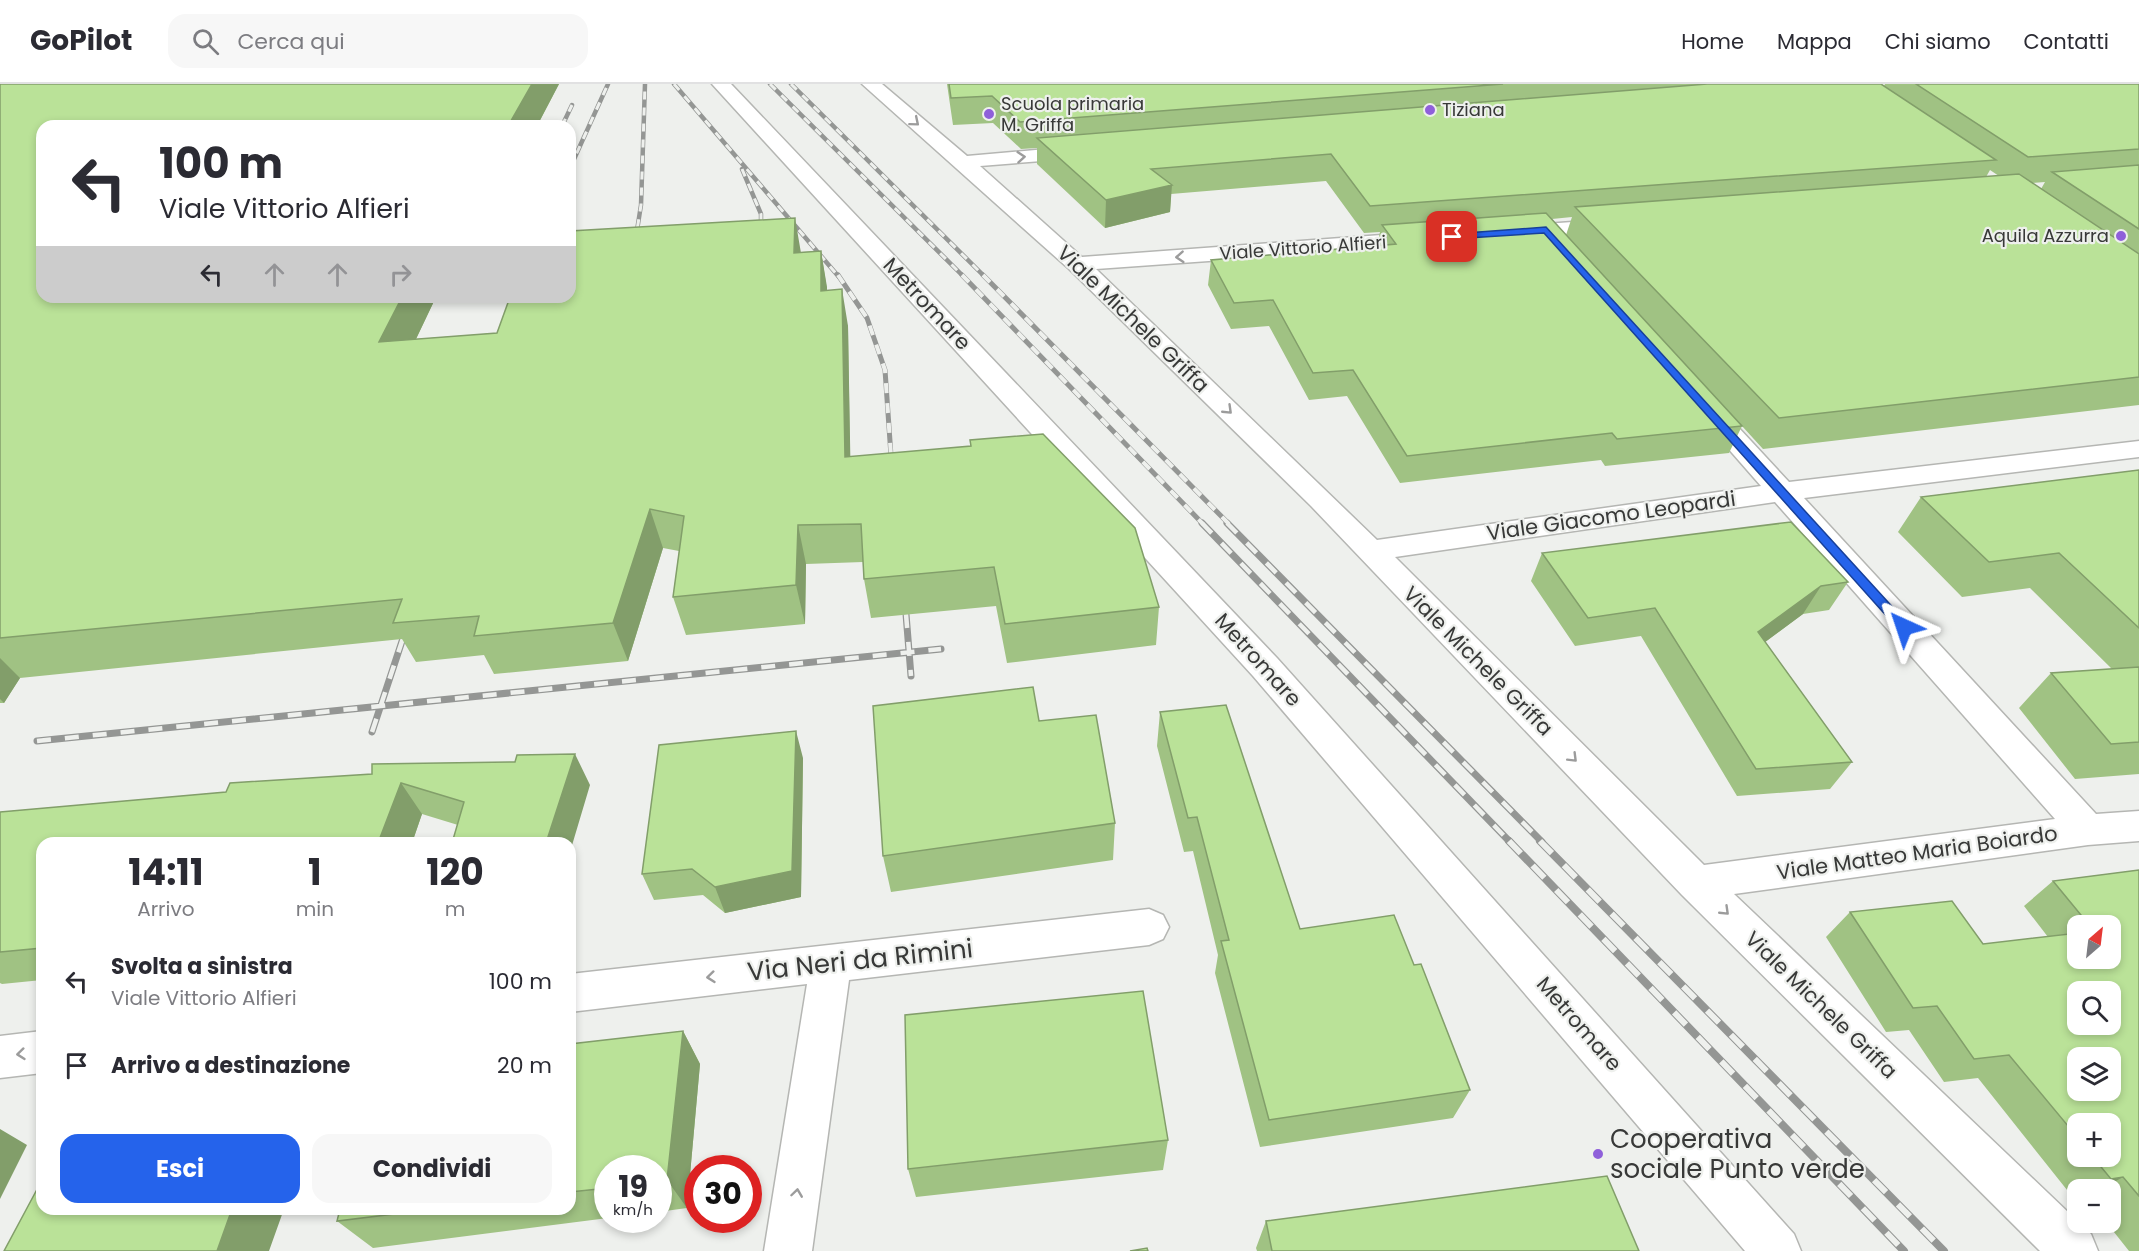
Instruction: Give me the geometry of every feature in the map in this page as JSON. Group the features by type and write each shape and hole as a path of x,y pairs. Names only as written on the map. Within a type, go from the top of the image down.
{"street":[{"name":"Metromare","path":"721,84 1265,667 1777,1251"},
{"name":"Viale Michele Griffa","path":"871,84 1077,264 1321,500 1696,883 2074,1251"},
{"path":"963,162 1094,151"},
{"path":"1499,233 1630,223"},
{"path":"1546,230 1570,256"},
{"name":"Viale Vittorio Alfieri","path":"1077,264 1441,238"},
{"path":"1687,387 2088,830"},
{"name":"Viale Giacomo Leopardi","path":"1370,551 1781,492 2139,449"},
{"name":"Viale Matteo Maria Boiardo","path":"1696,883 2088,830 2139,826"},
{"name":"Via Neri da Rimini","path":"576,992 1149,927"},
{"path":"788,1251 831,964"},
{"path":"0,1057 36,1053"}],"building":[{"path":"0,84 532,84 511,120 36,120 36,303 399,303 379,342 497,333 508,303 576,303 576,231 795,218 794,253 821,251 821,291 842,289 845,457 971,446 970,440 1043,434 1135,528 1159,607 1005,624 994,567 864,579 861,524 798,525 796,585 673,597 684,516 650,509 613,623 474,636 479,616 393,623 402,599 0,638"},
{"path":"949,84 1503,84 1020,122 992,96 951,98"},
{"path":"1707,84 1881,84 1996,160 1370,206 1331,154 1151,169 1172,185 1106,200 1037,138"},
{"path":"1916,84 2139,84 2139,149 2028,157"},
{"path":"2139,165 2139,229 2052,172"},
{"path":"2019,174 2139,254 2139,377 1779,418 1575,207"},
{"path":"1546,213 1742,426 1617,439 1612,433 1407,456 1353,370 1313,373 1273,300 1234,303 1211,260 1396,244 1382,225"},
{"path":"2139,470 2139,628 2059,553 1989,562 1921,497"},
{"path":"1791,522 1848,582 1821,586 1758,632 1852,762 1756,769 1655,608 1588,618 1542,553"},
{"path":"2139,667 2139,742 2111,744 2051,673"},
{"path":"1033,687 1039,721 1096,715 1115,823 883,856 873,706"},
{"path":"1226,705 1300,929 1394,915 1414,965 1421,964 1470,1090 1269,1120 1221,941 1229,940 1197,817 1188,818 1160,712"},
{"path":"796,731 792,871 715,887 692,869 642,874 659,745"},
{"path":"575,754 548,837 454,837 464,802 401,783 380,837 36,837 36,949 0,952 0,812 226,792 230,783 372,774 372,764 515,762 517,755"},
{"path":"2139,870 2139,1196 2123,1177 2111,1179 2101,1167 2121,1167 2121,1113 2067,1113 2067,1125 2009,1055 1974,1059 1937,1006 1913,1008 1850,912 1952,901 1983,944 2067,934 2067,969 2121,969 2121,915 2081,915 2053,881"},
{"path":"1143,991 1168,1140 908,1169 905,1015"},
{"path":"683,1031 670,1155 594,1155 594,1189 576,1191 576,1043"},
{"path":"1607,1176 1639,1251 1272,1251 1266,1221"},
{"path":"36,1191 36,1215 230,1215 217,1251 4,1251"},
{"path":"338,1215 386,1215 337,1221"},
{"path":"1147,1248 1148,1251 1130,1251"}],"railway":[{"path":"576,155 608,84"},
{"path":"635,243 641,205 645,84"},
{"path":"674,84 839,277"},
{"path":"770,84 962,275"},
{"path":"791,84 984,276"},
{"path":"565,120 572,105"},
{"path":"742,169 761,214 761,237"},
{"path":"838,275 867,318 885,370 892,470"},
{"path":"962,275 1203,524"},
{"path":"984,276 1229,524"},
{"path":"1202,523 1510,842"},
{"path":"1227,523 1542,842"},
{"path":"906,614 909,652"},
{"path":"381,706 408,623"},
{"path":"909,652 941,649"},
{"path":"381,706 909,652"},
{"path":"909,652 911,676"},
{"path":"37,741 381,706"},
{"path":"372,732 381,706"},
{"path":"1509,841 1904,1251"},
{"path":"1540,841 1944,1251"}],"place":[{"name":"Tiziana","path":"1430,110"},
{"name":"Scuola primaria M. Griffa","path":"989,114"},
{"name":"Aquila Azzurra","path":"2121,236"},
{"name":"Cooperativa sociale Punto verde","path":"1598,1154"}],"route":[{"path":"1452,237 1546,230 1904,627"}]}
